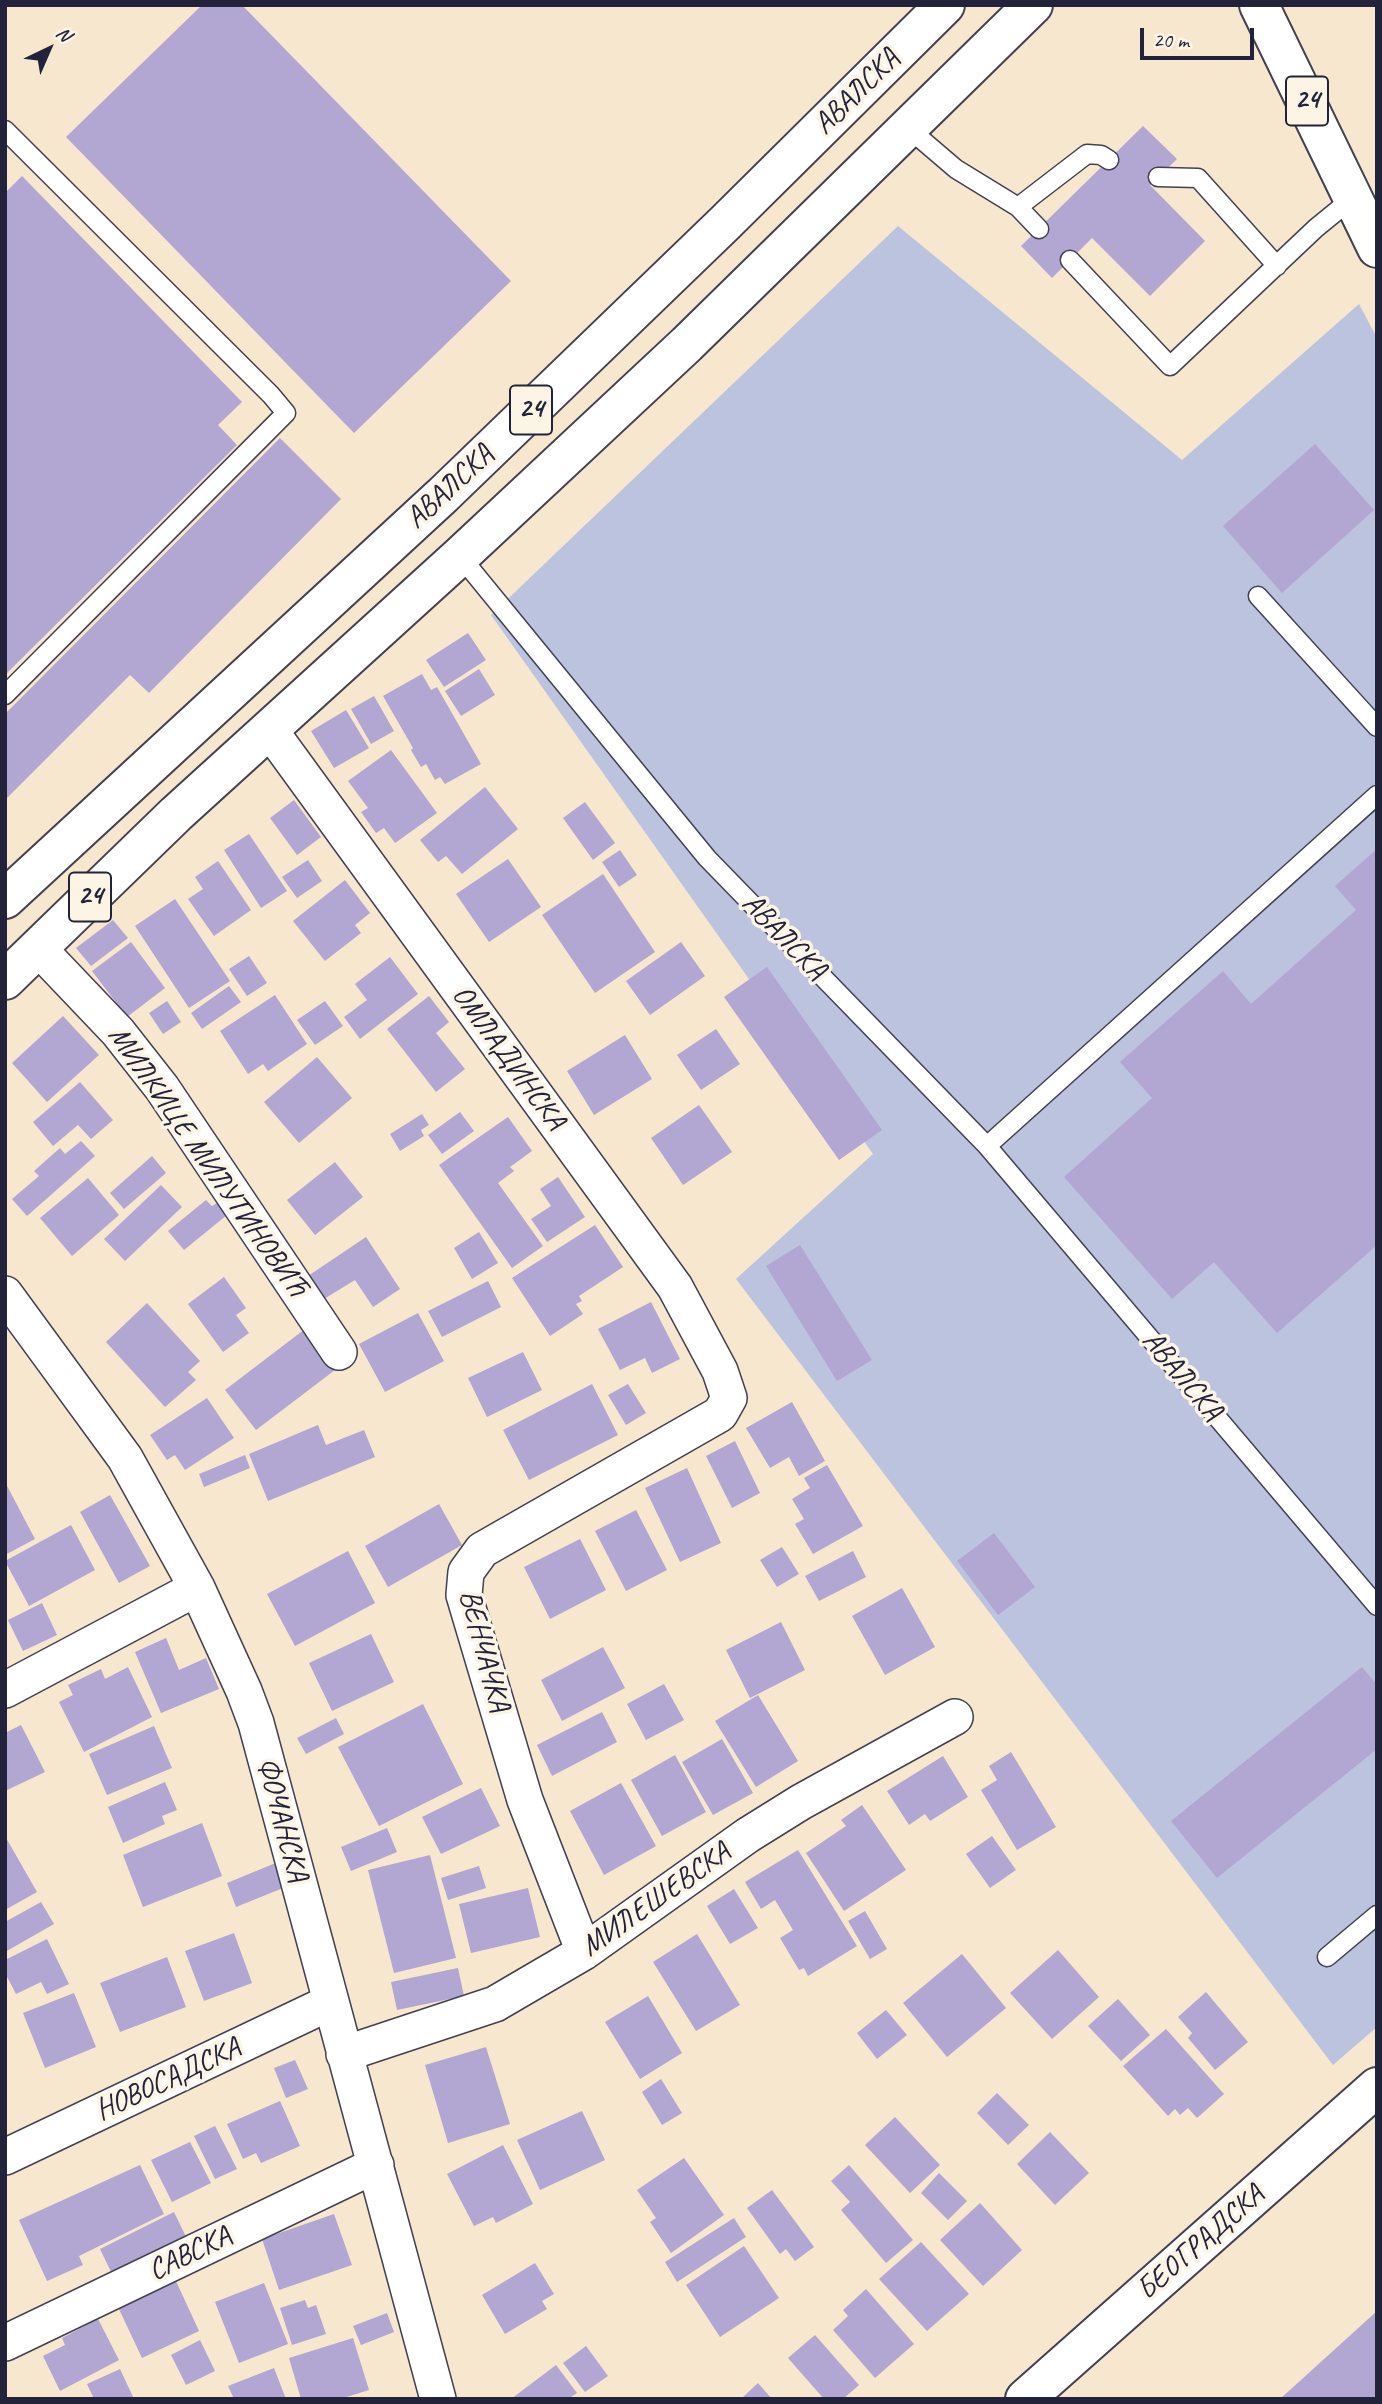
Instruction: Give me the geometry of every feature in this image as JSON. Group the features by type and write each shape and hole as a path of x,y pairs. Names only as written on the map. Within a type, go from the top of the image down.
{"main road":[{"name":"АВАЛСКА","path":"5,899 443,495 725,223 945,5"},
{"name":"АВАЛСКА","path":"5,979 176,814 460,556 687,344 1033,5"},
{"name":"24","path":"1259,5 1377,248"},
{"name":"БЕОГРАДСКА","path":"1024,2399 1376,2088"}],"street":[{"name":"ОМЛАДИНСКА","path":"269,729 675,1287 720,1371 729,1398"},
{"name":"МИЛКИЦЕ МИЛУТИНОВИЋ","path":"38,948 118,1032 162,1088 339,1352"},
{"name":"ФОЧАНСКА","path":"5,1294 125,1458 197,1588 230,1657 256,1723 438,2399"},
{"name":"ВЕНЧАЧКА","path":"584,1952 526,1800 464,1595 466,1572 482,1550 720,1414 729,1398"},
{"path":"5,1690 197,1588"},
{"name":"МИЛЕШЕВСКА","path":"344,2054 495,2004 584,1952 748,1835 801,1802 955,1717"},
{"name":"НОВОСАДСКА","path":"5,2157 331,2003"},
{"name":"САВСКА","path":"5,2343 376,2165"}],"lane":[{"path":"908,128 956,169 1018,207 1039,229"},
{"path":"5,130 286,413 5,695"},
{"path":"1018,207 1087,154 1101,155 1109,160"},
{"path":"1158,177 1198,178 1277,266"},
{"path":"1070,260 1170,366 1316,229 1354,197"},
{"name":"АВАЛСКА","path":"460,556 707,858 987,1146 1377,1606"},
{"path":"1258,596 1377,727"},
{"path":"987,1146 1377,795"},
{"path":"1327,1957 1377,1915"}],"shaded area":[{"path":"898,226 1182,460 1359,304 1377,338 1377,2027 1333,2065 736,1279 873,1154 491,615"}],"building":[{"path":"202,5 242,5 511,281 354,433 66,137"},
{"path":"1143,126 1177,159 1150,185 1205,241 1150,296 1092,238 1052,278 1021,246"},
{"path":"22,176 242,402 218,425 237,445 5,675 5,193"},
{"path":"280,438 341,499 149,693 130,675 5,800 5,714"},
{"path":"1315,444 1374,510 1282,593 1223,526"},
{"path":"468,633 486,660 444,687 426,660"},
{"path":"479,669 495,695 461,716 445,691"},
{"path":"422,674 431,690 437,687 481,764 445,784 440,777 435,780 426,764 421,767 383,696"},
{"path":"374,696 394,731 371,744 351,709"},
{"path":"346,710 369,748 334,768 311,731"},
{"path":"391,750 437,813 395,843 384,828 376,833 361,812 368,808 348,781"},
{"path":"485,787 518,829 462,874 446,856 438,862 420,840"},
{"path":"294,800 321,837 297,855 270,818"},
{"path":"585,802 615,843 593,860 563,818"},
{"path":"249,834 287,891 261,908 224,850"},
{"path":"1377,849 1377,1245 1277,1333 1214,1262 1172,1299 1064,1177 1152,1098 1120,1062 1223,971 1251,1004 1356,910 1335,886"},
{"path":"620,850 637,875 619,887 602,862"},
{"path":"508,859 541,907 489,942 456,894"},
{"path":"308,860 322,881 297,898 282,877"},
{"path":"218,861 251,910 214,936 188,899 203,889 195,877"},
{"path":"603,874 655,952 595,993 542,915"},
{"path":"345,880 370,913 355,925 361,933 325,961 293,921"},
{"path":"175,899 230,981 189,1008 135,926"},
{"path":"113,920 128,938 91,966 76,948"},
{"path":"131,942 165,988 127,1017 92,971"},
{"path":"681,942 705,976 650,1015 626,981"},
{"path":"249,956 267,983 247,996 229,969"},
{"path":"390,957 418,994 360,1039 344,1017 367,1000 355,984"},
{"path":"767,967 882,1130 839,1160 724,997"},
{"path":"229,986 241,1002 202,1029 191,1013"},
{"path":"275,995 307,1044 268,1071 263,1064 248,1074 220,1031"},
{"path":"429,996 449,1022 436,1033 465,1069 436,1092 387,1029"},
{"path":"167,1001 181,1022 163,1034 149,1013"},
{"path":"325,1001 343,1026 315,1045 297,1020"},
{"path":"63,1016 99,1055 47,1102 12,1063"},
{"path":"716,1029 740,1064 701,1090 677,1055"},
{"path":"625,1035 652,1079 594,1115 567,1071"},
{"path":"317,1057 352,1098 299,1143 264,1102"},
{"path":"80,1082 113,1120 91,1139 78,1125 53,1146 33,1122"},
{"path":"699,1105 732,1152 683,1185 651,1138"},
{"path":"460,1112 474,1131 442,1154 428,1135"},
{"path":"422,1114 429,1125 421,1130 424,1136 400,1151 390,1134"},
{"path":"508,1117 532,1151 510,1167 514,1171 498,1183 543,1246 512,1268 439,1165"},
{"path":"81,1141 95,1156 27,1216 12,1199 39,1176 34,1171 60,1148 65,1154"},
{"path":"152,1156 166,1173 124,1209 110,1193"},
{"path":"335,1162 363,1197 315,1235 287,1200"},
{"path":"558,1177 585,1217 547,1242 531,1219 551,1206 540,1189"},
{"path":"88,1178 119,1215 72,1256 40,1218"},
{"path":"161,1185 182,1207 125,1261 104,1239"},
{"path":"206,1200 212,1206 217,1203 227,1215 184,1250 168,1231"},
{"path":"595,1225 623,1267 579,1296 582,1301 576,1304 583,1314 550,1336 512,1278"},
{"path":"479,1232 498,1263 472,1279 454,1248"},
{"path":"366,1237 400,1289 373,1307 355,1280 324,1299 308,1276"},
{"path":"800,1245 872,1360 837,1381 766,1266"},
{"path":"224,1277 246,1308 236,1315 249,1333 223,1352 188,1304"},
{"path":"488,1281 501,1307 442,1337 428,1311"},
{"path":"651,1302 680,1359 652,1373 645,1358 620,1370 598,1329"},
{"path":"147,1303 200,1361 188,1372 196,1380 165,1407 106,1342"},
{"path":"418,1313 444,1361 385,1392 359,1344"},
{"path":"305,1329 335,1370 256,1430 225,1390"},
{"path":"523,1352 542,1390 487,1417 468,1378"},
{"path":"592,1384 618,1435 529,1480 503,1430"},
{"path":"628,1384 646,1413 626,1425 608,1395"},
{"path":"207,1398 234,1438 185,1470 175,1455 167,1460 150,1435"},
{"path":"792,1402 825,1461 799,1476 789,1457 770,1468 746,1428"},
{"path":"318,1425 326,1445 364,1430 375,1457 268,1501 249,1454"},
{"path":"735,1441 760,1493 732,1508 706,1456"},
{"path":"245,1455 250,1468 204,1487 199,1474"},
{"path":"827,1465 863,1526 813,1554 795,1524 804,1519 792,1499 810,1488 804,1478"},
{"path":"687,1468 721,1543 680,1562 645,1488"},
{"path":"5,1482 35,1539 5,1555"},
{"path":"110,1495 150,1566 119,1583 80,1512"},
{"path":"439,1504 462,1545 388,1587 365,1546"},
{"path":"636,1510 667,1570 626,1591 595,1531"},
{"path":"71,1525 95,1570 29,1606 5,1561"},
{"path":"994,1533 1035,1587 998,1615 957,1561"},
{"path":"580,1539 606,1590 550,1619 524,1567"},
{"path":"782,1547 799,1574 777,1587 760,1560"},
{"path":"348,1551 375,1603 295,1646 267,1594"},
{"path":"853,1551 866,1577 819,1601 805,1576"},
{"path":"902,1588 935,1647 885,1675 852,1616"},
{"path":"42,1603 57,1635 23,1651 8,1620"},
{"path":"781,1622 805,1670 750,1698 726,1650"},
{"path":"371,1634 394,1682 332,1711 309,1663"},
{"path":"166,1638 179,1670 206,1658 219,1689 161,1713 135,1652"},
{"path":"603,1647 625,1688 562,1721 541,1680"},
{"path":"128,1667 152,1717 84,1752 59,1702 73,1695 68,1685 101,1669 105,1679"},
{"path":"1362,1667 1377,1685 1377,1749 1217,1878 1171,1821"},
{"path":"664,1684 684,1720 646,1740 627,1704"},
{"path":"758,1695 798,1761 756,1787 715,1721"},
{"path":"423,1704 463,1784 379,1826 338,1747"},
{"path":"602,1712 617,1742 552,1776 537,1745"},
{"path":"336,1718 344,1734 306,1754 297,1738"},
{"path":"21,1725 45,1772 5,1791 5,1733"},
{"path":"154,1726 172,1768 107,1795 89,1754"},
{"path":"722,1739 753,1793 713,1815 682,1762"},
{"path":"1011,1752 1056,1827 1017,1850 981,1790 997,1780 989,1766"},
{"path":"675,1755 706,1812 662,1836 631,1780"},
{"path":"943,1756 968,1797 930,1821 925,1814 909,1825 887,1791"},
{"path":"165,1782 177,1810 162,1816 165,1824 123,1843 108,1807"},
{"path":"621,1783 656,1846 604,1875 570,1811"},
{"path":"481,1788 500,1826 441,1854 422,1817"},
{"path":"862,1805 906,1870 844,1911 806,1853 846,1826 841,1820"},
{"path":"202,1823 222,1876 143,1907 123,1855"},
{"path":"387,1828 397,1852 351,1871 341,1847"},
{"path":"5,1836 37,1892 5,1910"},
{"path":"992,1836 1016,1870 990,1888 966,1854"},
{"path":"798,1850 857,1946 808,1976 804,1968 799,1970 780,1938 793,1930 775,1900 761,1909 745,1882"},
{"path":"430,1855 456,1958 394,1973 368,1870"},
{"path":"278,1862 288,1886 236,1907 227,1883"},
{"path":"479,1866 486,1888 448,1900 441,1878"},
{"path":"528,1888 540,1937 471,1953 459,1904"},
{"path":"734,1889 758,1928 730,1944 707,1906"},
{"path":"41,1902 54,1924 5,1952 5,1922"},
{"path":"865,1911 887,1949 870,1959 848,1921"},
{"path":"234,1933 252,1983 204,2001 185,1951"},
{"path":"697,1934 740,2005 696,2031 653,1962"},
{"path":"47,1939 69,1984 47,1994 41,1982 16,1994 5,1973 5,1960"},
{"path":"1058,1950 1099,1997 1052,2039 1010,1993"},
{"path":"962,1954 1006,2008 947,2057 903,2003"},
{"path":"167,1957 186,2007 120,2032 100,1983"},
{"path":"458,1968 464,1996 397,2010 391,1982"},
{"path":"1206,1992 1248,2042 1215,2070 1188,2038 1192,2033 1178,2017"},
{"path":"74,1993 96,2047 45,2068 23,2013"},
{"path":"648,1996 682,2053 640,2079 605,2022"},
{"path":"1118,1999 1150,2035 1121,2061 1088,2026"},
{"path":"886,2010 907,2035 877,2059 857,2033"},
{"path":"1166,2029 1224,2094 1197,2118 1188,2108 1180,2115 1175,2109 1168,2116 1123,2066"},
{"path":"486,2047 510,2124 448,2143 425,2065"},
{"path":"295,2060 308,2089 286,2098 274,2068"},
{"path":"661,2079 682,2113 662,2125 642,2092"},
{"path":"997,2093 1029,2125 1008,2145 977,2113"},
{"path":"280,2101 300,2146 261,2163 256,2153 243,2159 227,2124"},
{"path":"582,2111 605,2160 540,2190 517,2140"},
{"path":"895,2117 940,2165 910,2193 865,2145"},
{"path":"215,2126 237,2169 215,2179 194,2136"},
{"path":"1050,2132 1089,2173 1055,2205 1017,2164"},
{"path":"190,2142 211,2183 172,2202 151,2160"},
{"path":"503,2145 533,2204 496,2223 493,2217 474,2226 447,2174"},
{"path":"684,2158 724,2215 671,2253 650,2222 656,2218 637,2190"},
{"path":"140,2165 164,2214 79,2256 83,2265 47,2281 19,2220"},
{"path":"849,2165 913,2240 886,2263 841,2210 850,2202 831,2181"},
{"path":"939,2173 967,2201 948,2220 921,2193"},
{"path":"772,2190 814,2247 795,2261 786,2249 780,2254 747,2208"},
{"path":"980,2203 1022,2250 983,2286 940,2240"},
{"path":"174,2212 190,2245 116,2282 100,2249"},
{"path":"334,2214 352,2265 279,2290 262,2239"},
{"path":"734,2218 746,2237 677,2282 665,2262"},
{"path":"921,2242 969,2294 927,2331 879,2279"},
{"path":"744,2246 779,2298 720,2337 686,2285"},
{"path":"535,2263 554,2294 542,2301 547,2309 505,2334 482,2295"},
{"path":"175,2279 199,2331 142,2358 118,2307"},
{"path":"264,2283 288,2344 239,2363 215,2302"},
{"path":"866,2289 914,2344 875,2378 833,2330 848,2316 843,2310"},
{"path":"305,2300 308,2308 316,2305 326,2334 292,2345 280,2308"},
{"path":"1377,2311 1377,2399 1280,2399"},
{"path":"387,2313 394,2332 361,2345 353,2326"},
{"path":"98,2319 119,2360 60,2391 43,2356 65,2345 62,2338"},
{"path":"815,2335 859,2385 843,2399 824,2399 788,2358"},
{"path":"353,2338 369,2390 340,2399 301,2399 289,2358"},
{"path":"200,2340 215,2371 186,2385 171,2355"},
{"path":"586,2346 608,2376 585,2392 563,2363"},
{"path":"556,2365 577,2393 568,2399 511,2399"},
{"path":"274,2368 286,2399 234,2399 228,2386"},
{"path":"120,2369 134,2399 94,2399 87,2384"},
{"path":"758,2383 772,2399 741,2399"}]}
